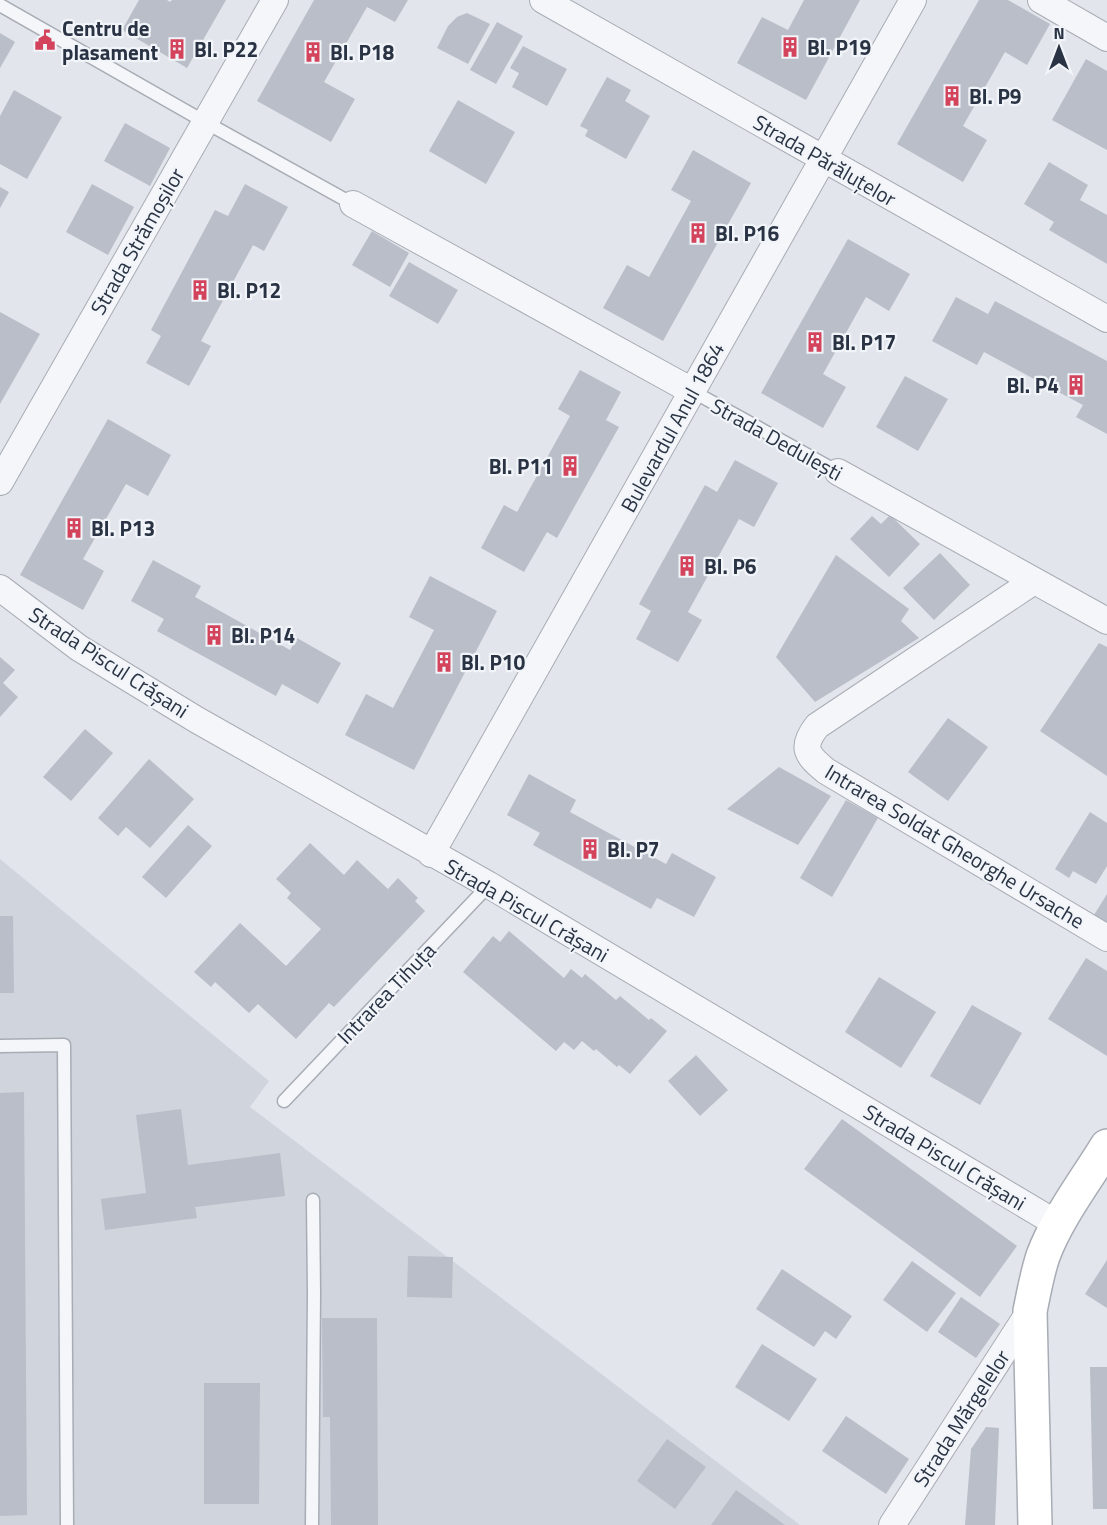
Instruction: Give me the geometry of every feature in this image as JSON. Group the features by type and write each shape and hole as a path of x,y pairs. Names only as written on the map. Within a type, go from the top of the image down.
{"street":[{"name":"Strada Strămoșilor","path":"0,482 275,0"},
{"name":"Strada Părăluțelor","path":"543,0 1107,319"},
{"name":"Bulevardul Anul 1864","path":"431,854 913,0"},
{"path":"1041,0 1107,38"},
{"name":"Strada Dedulești","path":"353,204 692,391"},
{"name":"Strada Dedulești","path":"838,472 1107,621"},
{"name":"Intrarea Soldat Gheorghe Ursache","path":"1034,581 817,726 808,737 807,747 810,758 826,771 1107,938"},
{"name":"Strada Piscul Crășani","path":"0,588 79,648 187,714 489,885 1059,1225"},
{"name":"Strada Mărgelelor","path":"1035,1525 1030,1311 1036,1279 1044,1253 1107,1146"},
{"name":"Strada Mărgelelor","path":"892,1525 1030,1311"}],"lane":[{"path":"0,4 205,123 353,204"},
{"name":"Strada Dedulești","path":"692,391 838,472"},
{"name":"Intrarea Tihuța","path":"284,1101 489,885"},
{"path":"0,1046 64,1045 67,1525"},
{"path":"312,1525 313,1200"}],"shaded area":[{"path":"0,859 269,1081 250,1107 800,1525 0,1525"}],"building":[{"name":"Bl. P22","path":"139,0 167,0 170,2 172,0 226,0 187,68 122,30"},
{"name":"Bl. P18","path":"314,0 408,0 395,22 367,7 324,82 355,99 331,142 257,101"},
{"name":"Bl. P19","path":"804,0 860,0 806,100 737,63 762,17 788,30"},
{"name":"Bl. P9","path":"979,0 1008,0 1050,24 1027,65 1005,52 963,126 987,140 963,182 897,144"},
{"path":"467,13 490,24 468,64 437,48 448,26 457,17"},
{"path":"497,22 523,36 496,84 470,70"},
{"path":"0,33 15,42 0,68"},
{"path":"523,46 567,69 547,106 512,87 519,73 510,68"},
{"path":"1086,59 1107,71 1107,150 1052,120"},
{"path":"607,77 631,90 625,101 650,116 626,159 585,136 588,130 580,126"},
{"path":"14,90 62,117 27,179 0,164 0,116"},
{"path":"458,100 515,132 486,184 429,151"},
{"path":"125,123 170,148 150,186 104,161"},
{"name":"Bl. P16","path":"693,150 751,183 663,341 603,308 627,265 649,277 691,201 671,190"},
{"path":"1049,162 1088,185 1080,200 1107,215 1107,264 1049,230 1054,222 1024,204"},
{"path":"92,184 134,207 108,255 66,232"},
{"name":"Bl. P12","path":"245,184 288,207 264,251 253,245 201,341 211,346 189,386 146,363 161,336 151,330 215,210 228,216"},
{"path":"0,187 9,192 0,208"},
{"path":"372,231 409,253 390,287 352,265"},
{"name":"Bl. P17","path":"848,239 910,274 889,311 866,297 823,374 846,387 823,428 761,393"},
{"path":"409,262 458,290 438,324 389,296"},
{"name":"Bl. P4","path":"956,297 988,314 995,301 1107,361 1107,434 1076,417 1083,405 984,352 977,365 932,341"},
{"path":"0,312 40,334 0,404"},
{"name":"Bl. P11","path":"580,370 621,392 606,420 619,427 557,538 547,532 524,572 481,548 504,505 517,512 570,416 558,409"},
{"path":"905,376 948,399 918,451 876,427"},
{"name":"Bl. P13","path":"108,419 171,455 148,496 126,484 83,559 104,571 83,610 20,575"},
{"name":"Bl. P6","path":"735,460 778,483 754,527 739,519 688,612 702,620 678,662 636,639 651,611 639,604 705,485 717,492"},
{"path":"890,515 920,544 889,577 850,539 872,516 881,524"},
{"path":"940,553 970,585 934,620 903,588"},
{"path":"836,555 909,609 901,621 919,638 815,702 776,657"},
{"name":"Bl. P14","path":"153,560 201,586 195,597 290,650 297,638 341,663 318,704 282,684 276,696 157,631 164,619 131,601"},
{"name":"Bl. P10","path":"430,576 497,611 414,770 345,735 366,694 393,708 434,630 409,617"},
{"path":"1099,643 1107,647 1107,776 1040,731"},
{"path":"0,657 15,670 3,683 18,697 0,717"},
{"path":"948,718 988,747 948,801 908,772"},
{"path":"85,729 113,753 71,801 43,777"},
{"path":"149,759 194,799 150,848 126,827 118,836 98,818"},
{"path":"779,767 831,796 798,845 727,809"},
{"name":"Bl. P7","path":"529,774 576,800 570,812 666,864 672,853 716,877 694,917 657,898 651,909 533,845 540,833 507,815"},
{"path":"846,800 878,818 832,897 800,878"},
{"path":"1090,812 1107,823 1107,866 1096,884 1073,871 1069,878 1055,869"},
{"path":"188,825 212,846 166,898 142,877"},
{"path":"310,843 344,875 357,860 388,889 398,878 418,898 415,901 425,911 334,1007 329,1003 296,1039 258,1004 249,1013 215,982 211,987 194,972 240,923 286,966 321,929 287,898 291,893 276,879"},
{"path":"1107,894 1107,923 1094,915"},
{"path":"0,916 13,916 14,993 0,993"},
{"path":"509,931 564,978 571,969 582,978 585,974 616,1000 620,996 649,1020 651,1018 667,1031 630,1074 582,1041 574,1050 564,1042 556,1051 463,972 493,936 500,942"},
{"path":"1086,958 1107,971 1107,1056 1048,1019"},
{"path":"879,977 936,1012 901,1068 845,1032"},
{"path":"972,1005 1022,1033 980,1105 930,1076"},
{"path":"696,1055 728,1090 700,1116 668,1081"},
{"path":"24,1092 27,1515 0,1516 0,1093"},
{"path":"181,1109 188,1165 280,1153 285,1196 195,1207 197,1218 105,1230 101,1199 146,1193 136,1115"},
{"path":"842,1119 1017,1246 980,1297 804,1169"},
{"path":"408,1256 453,1257 452,1298 407,1297"},
{"path":"1107,1260 1107,1308 1085,1294"},
{"path":"912,1261 956,1293 927,1332 883,1300"},
{"path":"782,1269 852,1316 836,1339 825,1331 814,1347 756,1309"},
{"path":"961,1297 1000,1324 976,1358 938,1332"},
{"path":"322,1318 377,1318 378,1525 331,1525 330,1417 323,1417"},
{"path":"762,1344 817,1379 789,1421 735,1387"},
{"path":"1090,1367 1107,1367 1107,1509 1093,1509"},
{"path":"204,1383 260,1383 259,1504 204,1504"},
{"path":"846,1416 909,1459 886,1494 822,1451"},
{"path":"986,1427 999,1428 995,1525 965,1525 971,1449"},
{"path":"667,1439 706,1467 675,1509 637,1481"},
{"path":"736,1490 785,1525 711,1525"}],"place":[{"name":"Centru de plasament","path":"45,40"},
{"name":"Bl. P19","path":"790,47"},
{"name":"Bl. P22","path":"177,49"},
{"name":"Bl. P18","path":"313,52"},
{"name":"Bl. P9","path":"952,96"},
{"name":"Bl. P16","path":"698,233"},
{"name":"Bl. P12","path":"200,290"},
{"name":"Bl. P17","path":"815,342"},
{"name":"Bl. P4","path":"1076,385"},
{"name":"Bl. P11","path":"570,466"},
{"name":"Bl. P13","path":"74,528"},
{"name":"Bl. P6","path":"687,566"},
{"name":"Bl. P14","path":"214,635"},
{"name":"Bl. P10","path":"444,662"},
{"name":"Bl. P7","path":"590,849"}]}
